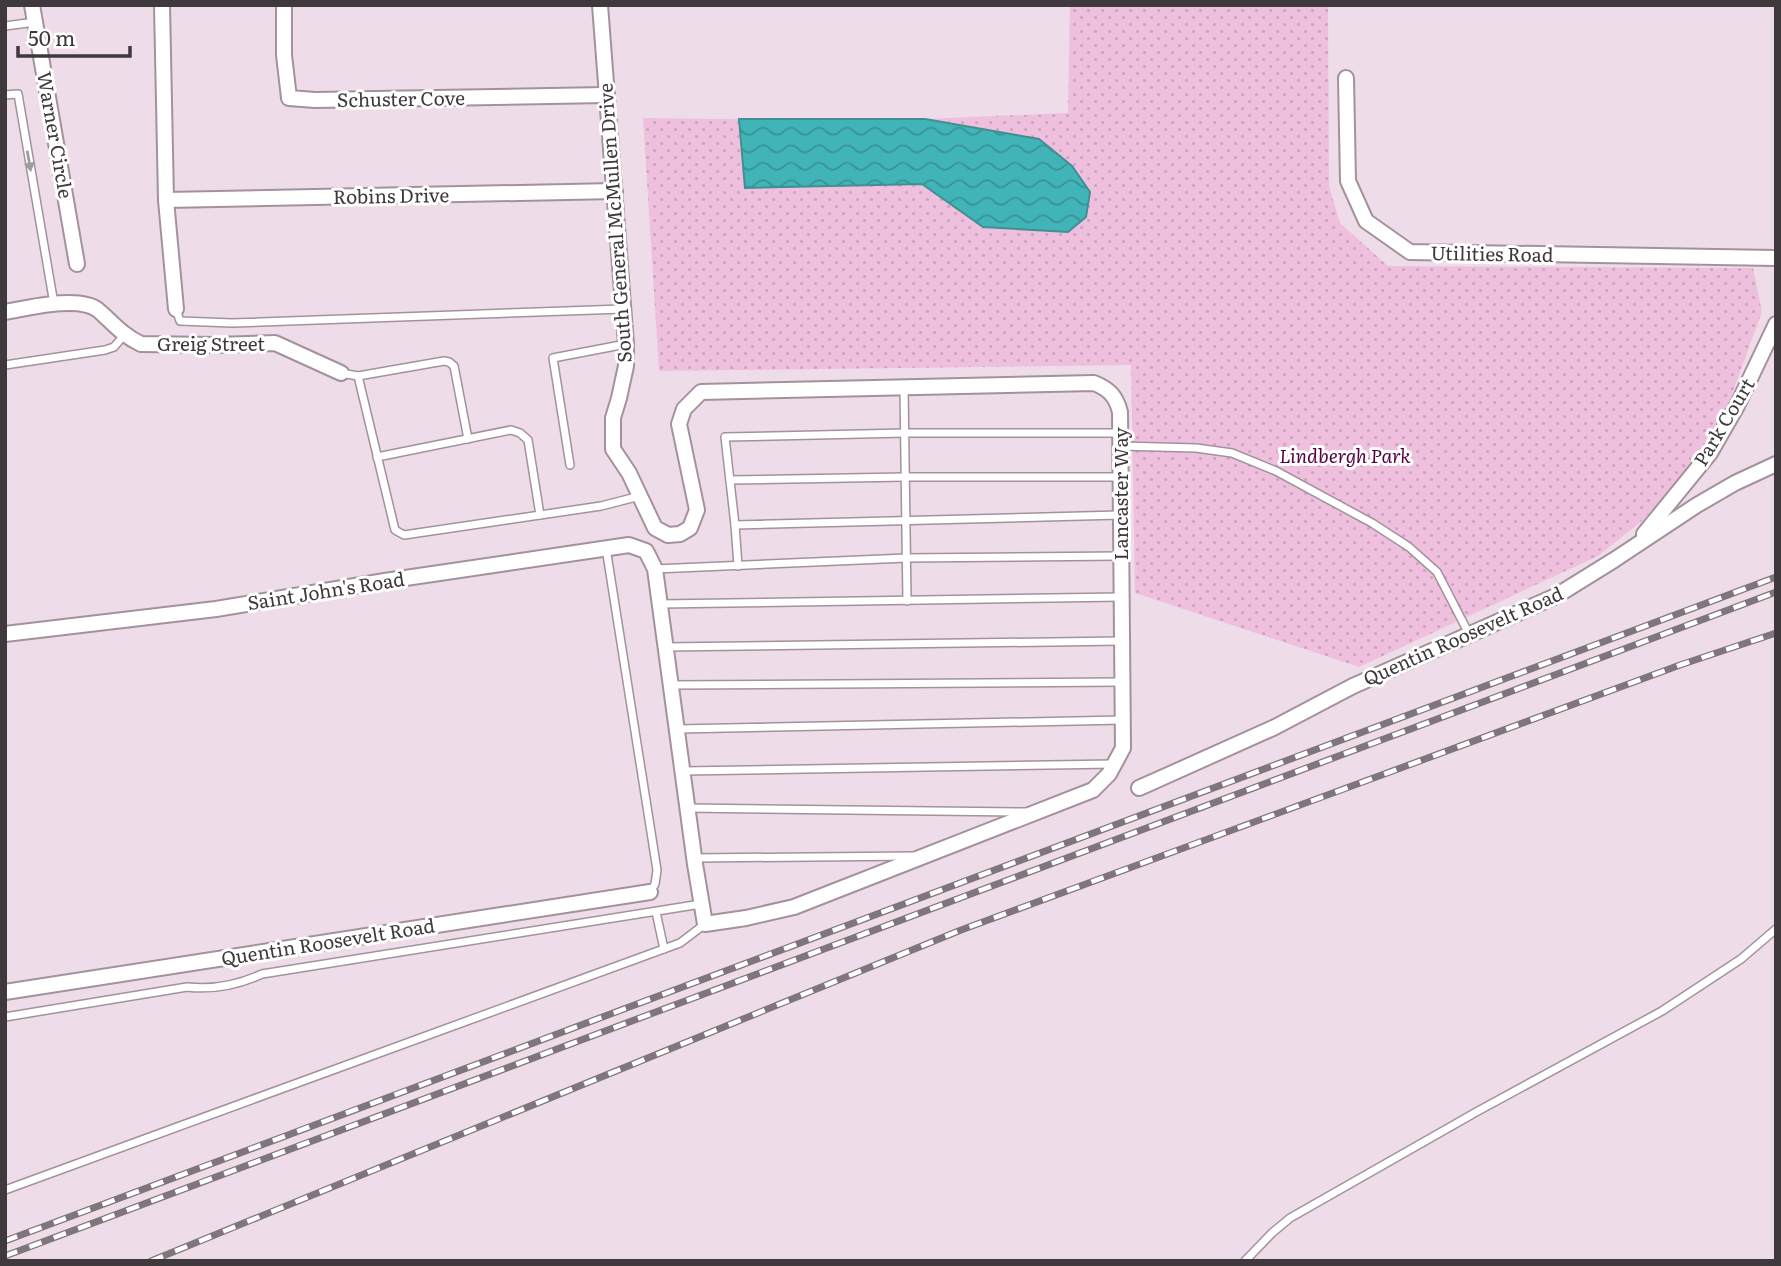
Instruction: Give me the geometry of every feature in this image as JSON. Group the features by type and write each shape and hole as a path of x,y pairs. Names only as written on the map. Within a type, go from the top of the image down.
{"street":[{"name":"Warner Circle","path":"32,5 77,264"},
{"path":"162,5 166,200 176,309"},
{"name":"Schuster Cove","path":"284,5 284,55 289,98 315,100 607,95"},
{"name":"South General McMullen Drive","path":"600,5 626,344 620,398 613,418 613,449 629,473 648,515"},
{"name":"Utilities Road","path":"1346,78 1348,181 1366,221 1410,252 1776,258"},
{"name":"Robins Drive","path":"166,200 615,191"},
{"name":"Greig Street","path":"5,312 69,302 90,305 141,344 275,343 341,373"},
{"name":"Park Court","path":"1634,545 1710,453 1737,405 1776,324"},
{"name":"Lancaster Way","path":"648,515 655,528 668,535 680,534 690,528 697,510 679,424 684,409 701,392 1094,383 1116,397 1120,412 1123,748 1109,774 1093,790 794,906 746,918 705,923"},
{"name":"Quentin Roosevelt Road","path":"1139,788 1273,728 1353,686 1572,587 1697,505 1776,464"},
{"name":"Saint John's Road","path":"5,634 216,609 629,545 646,551 654,569"},
{"path":"654,569 705,923"},
{"name":"Quentin Roosevelt Road","path":"5,992 650,891"}],"lane":[{"path":"5,26 35,22"},
{"path":"5,95 18,93 54,304"},
{"path":"176,309 180,321 232,323 623,309"},
{"path":"5,365 105,350 114,347 125,334"},
{"path":"570,465 553,358 626,344"},
{"path":"341,373 358,376 449,362 454,366 468,439"},
{"path":"358,376 395,530 404,535 601,506 640,496"},
{"path":"904,387 907,601"},
{"path":"377,457 511,430 520,433 528,440 540,515"},
{"path":"738,566 726,438 905,433 1120,440 1196,447 1232,453 1276,471 1372,523 1409,547 1437,572 1469,635"},
{"path":"730,480 1121,477"},
{"path":"735,526 1121,515"},
{"path":"606,548 657,870 655,884 650,891"},
{"path":"654,569 906,558 1121,556"},
{"path":"659,604 1122,597"},
{"path":"665,647 1122,641"},
{"path":"670,685 1122,682"},
{"path":"676,729 1122,720"},
{"path":"682,772 1114,764"},
{"path":"687,808 1035,813"},
{"path":"694,858 924,856"},
{"path":"5,1017 187,988 204,989 244,982 261,974 702,904"},
{"path":"656,912 664,948"},
{"path":"5,1190 680,943 705,923"},
{"path":"1245,1261 1290,1218 1662,1011 1741,959 1776,929"}],"green space":[{"name":"Lindbergh Park","path":"1070,5 1328,5 1329,186 1340,223 1388,266 1753,268 1762,312 1725,413 1692,463 1643,520 1598,556 1359,667 1135,593 1131,365 659,371 643,118 925,119 1068,113"}],"water":[{"path":"739,119 925,119 1039,139 1072,166 1090,192 1086,217 1068,232 983,227 922,184 745,188"}],"railway":[{"path":"5,1241 1776,577"},
{"path":"5,1256 1776,592"},
{"path":"151,1261 961,930 1680,665 1776,633"}]}
